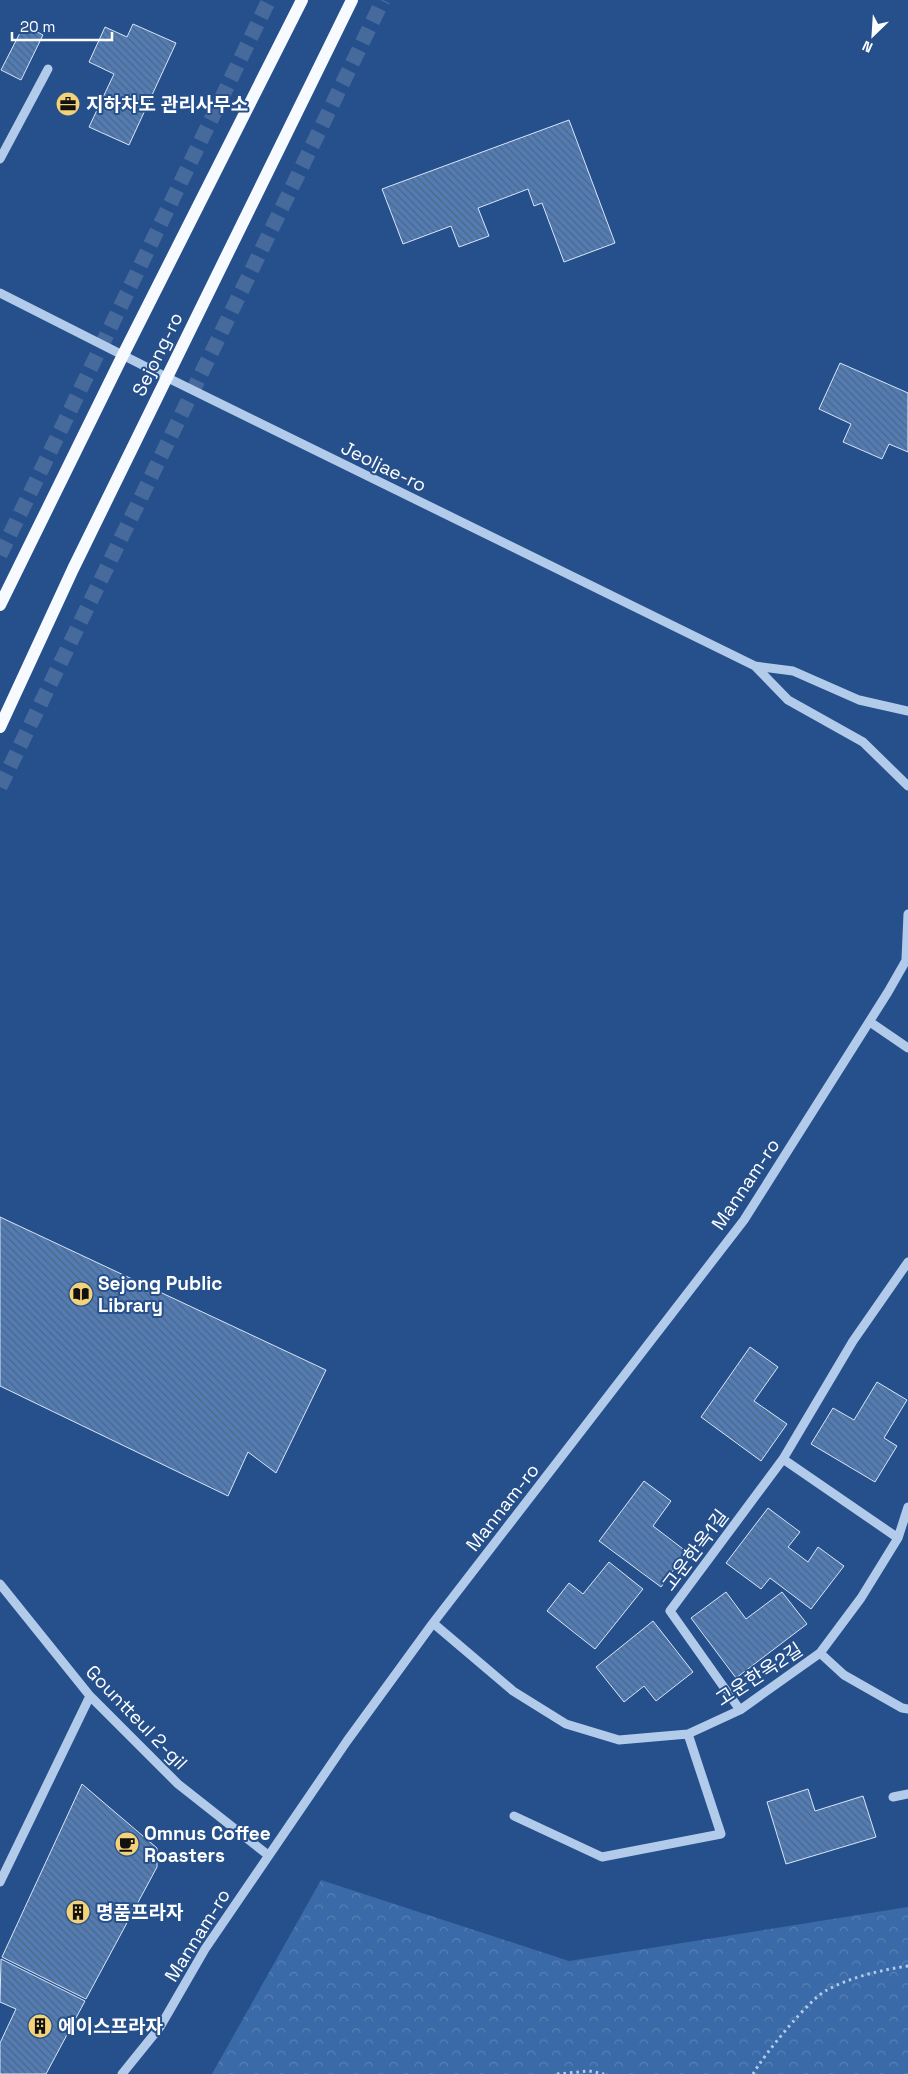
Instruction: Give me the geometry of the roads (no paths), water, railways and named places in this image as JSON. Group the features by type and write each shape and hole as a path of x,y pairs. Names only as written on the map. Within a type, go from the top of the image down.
{"main road":[{"name":"Sejong-ro","path":"0,605 123,355 302,0"},
{"name":"Sejong-ro","path":"0,727 73,569 352,0"}],"street":[{"path":"0,159 48,69"},
{"name":"Jeoljae-ro","path":"0,293 166,377 756,666"},
{"path":"756,666 793,671 859,700 908,711"},
{"path":"756,666 788,700 863,742 908,786"},
{"path":"907,958 908,914"},
{"name":"Mannam-ro","path":"122,2074 160,2027 205,1949 268,1855 433,1623 744,1220 870,1022 907,958"},
{"path":"870,1022 908,1048"},
{"name":"고운한옥1길","path":"740,1710 670,1611 782,1459 853,1341 908,1262"},
{"path":"782,1459 898,1538"},
{"name":"고운한옥2길","path":"433,1623 513,1691 566,1724 619,1740 688,1734 740,1710 820,1653 862,1598 898,1538 908,1507"},
{"name":"Gountteul 2-gil","path":"0,1584 90,1696 178,1784 268,1855"},
{"path":"820,1653 844,1675 902,1708 908,1709"},
{"path":"0,1882 90,1696"},
{"path":"514,1816 602,1857 721,1834 688,1734"},
{"path":"893,1797 908,1794"}],"tunnel":[{"path":"0,555 269,0"},
{"path":"0,787 383,0"}],"place":[{"name":"지하차도 관리사무소","path":"68,104"},
{"name":"Sejong Public Library","path":"81,1294"},
{"name":"Omnus Coffee Roasters","path":"127,1844"},
{"name":"명품프라자","path":"78,1912"},
{"name":"에이스프라자","path":"40,2026"}]}
